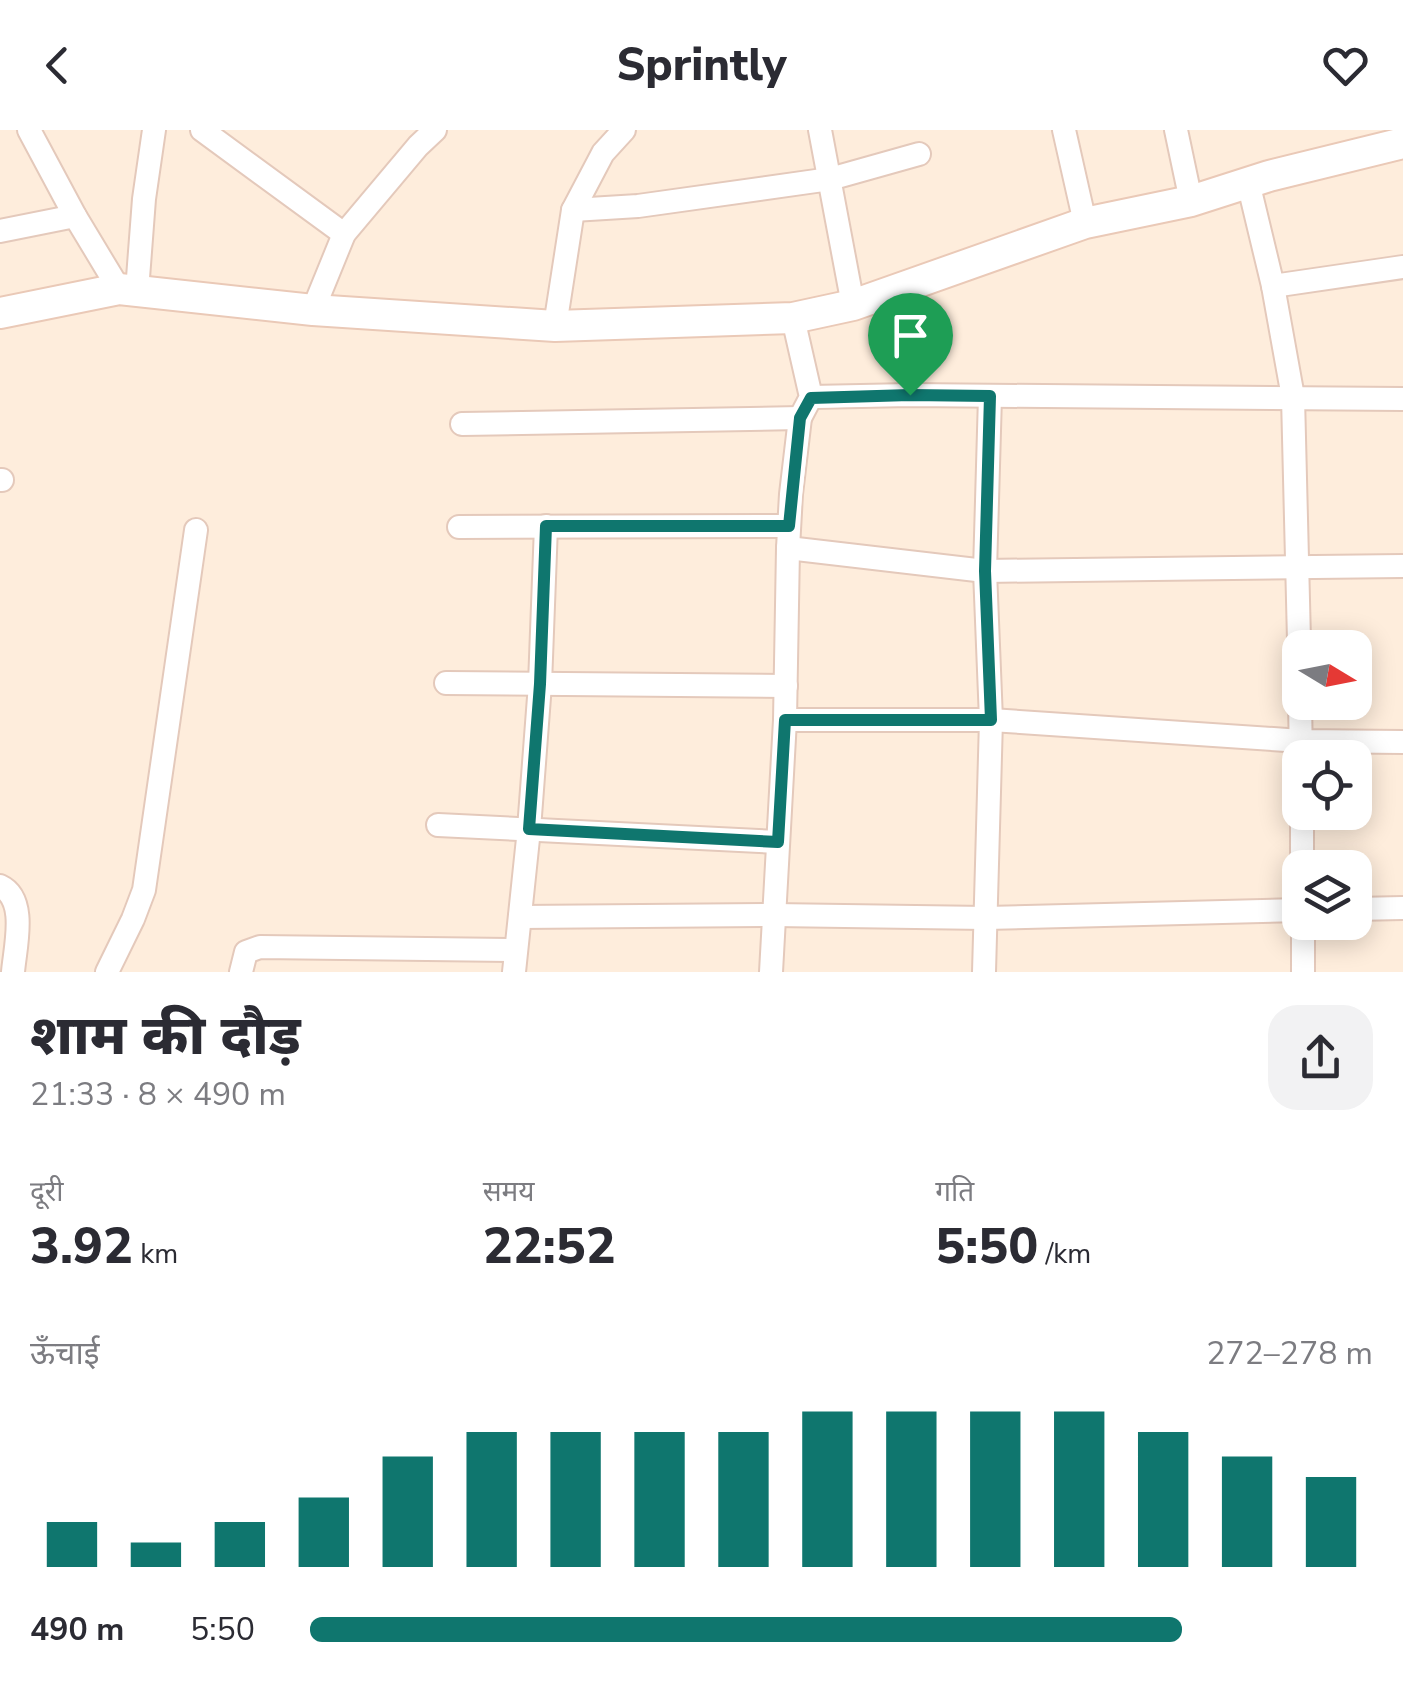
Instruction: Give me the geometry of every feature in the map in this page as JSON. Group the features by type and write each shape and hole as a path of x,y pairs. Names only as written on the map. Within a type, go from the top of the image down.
{"street":[{"path":"29,130 75,216 128,290"},
{"path":"128,290 154,130"},
{"path":"202,130 344,234"},
{"path":"314,310 344,234 435,130"},
{"path":"555,326 572,210 603,153 624,130"},
{"path":"820,130 853,305"},
{"path":"1064,130 1084,224"},
{"path":"1176,130 1192,200"},
{"path":"0,313 128,290 314,310 555,326 792,318 853,305 1084,224 1403,144"},
{"path":"572,210 638,206 830,178 919,154"},
{"path":"1248,182 1273,286 1293,397 1299,630"},
{"path":"0,232 75,216"},
{"path":"1273,286 1403,267"},
{"path":"771,972 785,720 788,537 806,408 792,318"},
{"path":"984,972 991,720 985,571 990,396"},
{"path":"462,424 990,396 1403,400"},
{"path":"458,527 546,526 788,537 985,571 1403,566"},
{"path":"242,972 246,952 260,947 515,961 540,684 546,526"},
{"path":"108,972 144,890 196,530"},
{"path":"446,683 786,686"},
{"path":"785,720 991,720 1282,747"},
{"path":"1372,744 1403,742"},
{"path":"438,824 778,842"},
{"path":"0,886 12,894 18,914 13,972"},
{"path":"1372,908 1403,908"},
{"path":"520,917 986,918 1282,910"},
{"path":"1303,940 1303,972"}],"route":[{"path":"910,395 990,396 985,571 991,720 785,720 778,842 529,829 546,526 789,526 800,418 811,398 910,395"}]}
